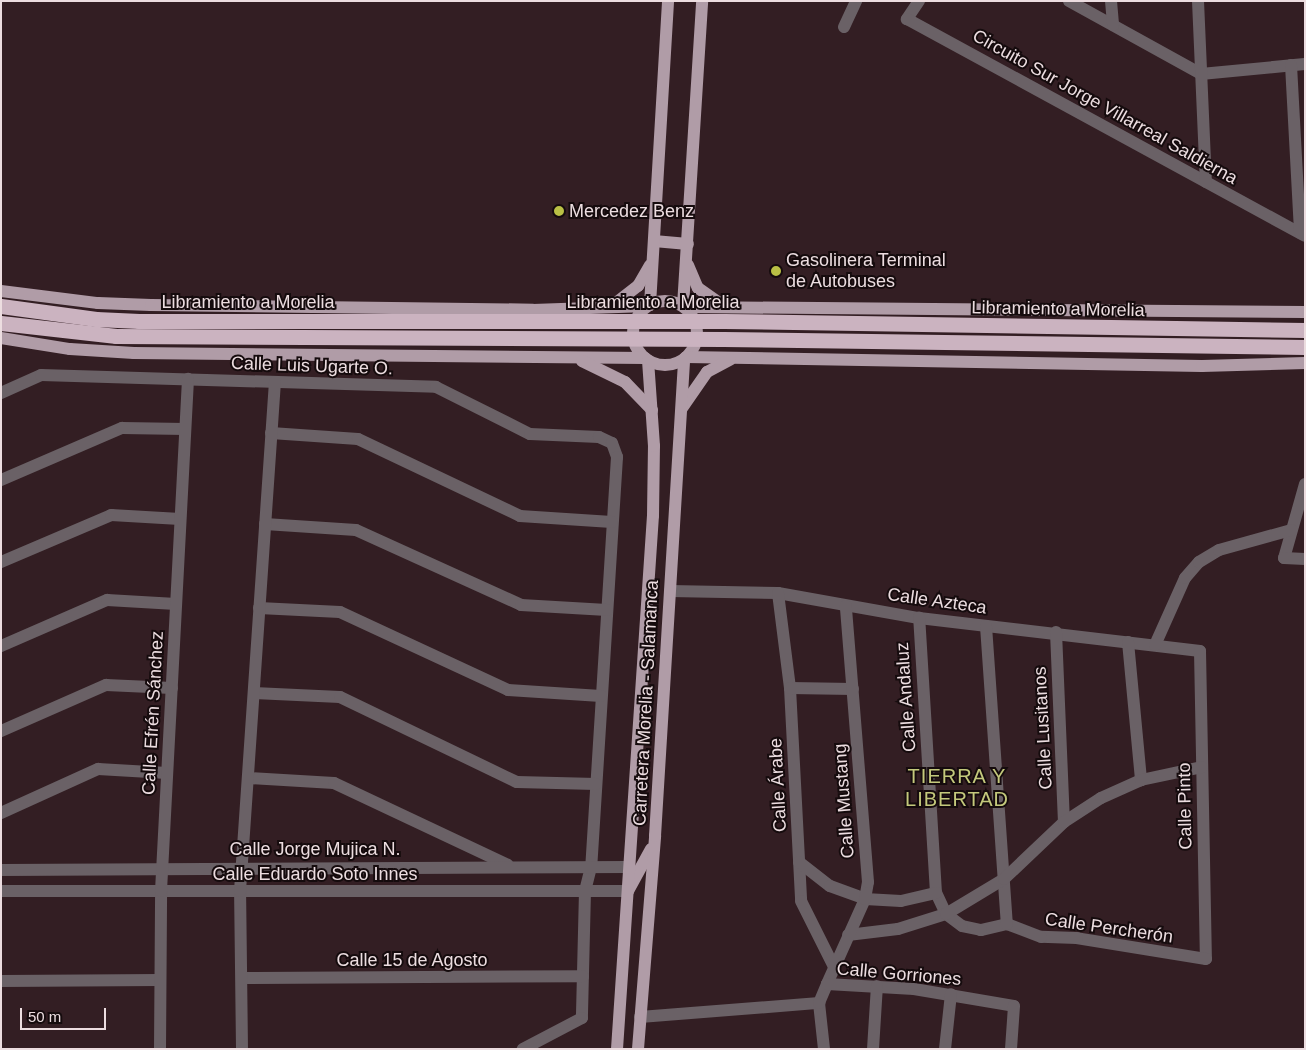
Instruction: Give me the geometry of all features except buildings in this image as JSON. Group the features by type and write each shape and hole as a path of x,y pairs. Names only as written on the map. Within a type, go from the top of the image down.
{"highway":[{"name":"Libramiento a Morelia","path":"1,306 96,319 138,321 725,314 1305,330"},
{"name":"Libramiento a Morelia","path":"1,324 116,336 616,338 1305,347"}],"main road":[{"path":"646,359 634,343 633,332 638,315 648,305 668,1"},
{"path":"685,358 698,335 696,322 684,307 702,1"},
{"path":"653,247 688,250"},
{"path":"613,314 638,286 653,247"},
{"path":"688,250 692,278 698,288 725,314"},
{"path":"1,291 98,303 151,305 613,314 667,301 684,307 725,314 1305,312"},
{"path":"1,338 70,349 134,354 552,357 646,359 664,365 685,358 1202,366 1305,363"},
{"path":"552,357 591,364 609,372 640,396 652,411"},
{"name":"Carretera Morelia - Salamanca","path":"638,1049 656,836 680,410 685,358"},
{"path":"680,410 707,372 737,358"},
{"name":"Carretera Morelia - Salamanca","path":"618,1049 653,516 652,411 646,359"},
{"path":"628,891 647,861 656,836"}],"street":[{"path":"844,27 856,1"},
{"name":"Circuito Sur Jorge Villarreal Saldierna","path":"919,1 907,19 1303,234"},
{"path":"1069,1 1201,74 1305,64"},
{"path":"1111,1 1113,25"},
{"path":"1198,1 1206,182"},
{"path":"1291,65 1303,234"},
{"name":"Calle Luis Ugarte O.","path":"1,393 41,375 436,387 530,434 599,436 612,443 616,457 612,522"},
{"name":"Calle Efrén Sánchez","path":"160,1049 162,867 188,380"},
{"path":"242,1049 240,891 275,382"},
{"path":"1,480 122,428 185,430"},
{"path":"271,433 358,439 520,516 612,522 590,867 585,891 582,1018 523,1049"},
{"path":"1305,484 1284,558 1305,559"},
{"path":"1,562 111,515 180,519"},
{"path":"265,524 356,530 522,605 607,610"},
{"path":"1155,645 1185,578 1199,562 1219,550 1292,530"},
{"name":"Calle Azteca","path":"670,591 778,593 919,618 1056,632 1200,651"},
{"name":"Calle Árabe","path":"778,593 790,688 801,901 834,967"},
{"path":"1,646 107,600 176,604"},
{"name":"Calle Mustang","path":"827,984 865,899 868,882 846,606"},
{"path":"259,608 340,612 508,690 601,696"},
{"name":"Calle Andaluz","path":"919,618 936,893"},
{"path":"799,862 830,886 865,899 901,901 936,893 946,914 962,926 981,930 1007,924 986,626"},
{"name":"Calle Lusitanos","path":"1056,632 1064,822"},
{"path":"1128,642 1141,780"},
{"name":"Calle Pinto","path":"1200,651 1206,960"},
{"path":"1,731 106,685 172,688"},
{"path":"790,688 853,689"},
{"path":"254,692 340,697 517,782 596,784"},
{"path":"848,935 898,929 946,914 1004,879 1064,822 1101,798 1141,780 1202,767"},
{"path":"1,813 98,769 167,773"},
{"path":"248,778 334,784 513,867"},
{"name":"Calle Jorge Mujica N.","path":"1,870 162,867 629,867"},
{"name":"Calle Eduardo Soto Innes","path":"1,891 628,891"},
{"name":"Calle Percherón","path":"1007,924 1042,938 1077,938 1206,960"},
{"name":"Calle 15 de Agosto","path":"242,978 583,976"},
{"path":"1,981 160,980"},
{"name":"Calle Gorriones","path":"819,1003 827,984 877,986 951,994 1014,1006 1011,1049"},
{"path":"874,1049 877,986"},
{"path":"945,1049 951,994"},
{"path":"640,1017 819,1003 824,1049"}],"place":[{"name":"Mercedez Benz","path":"559,211"},
{"name":"Gasolinera Terminal de Autobuses","path":"776,271"}],"district":[{"name":"TIERRA Y LIBERTAD","path":"957,788"}]}
